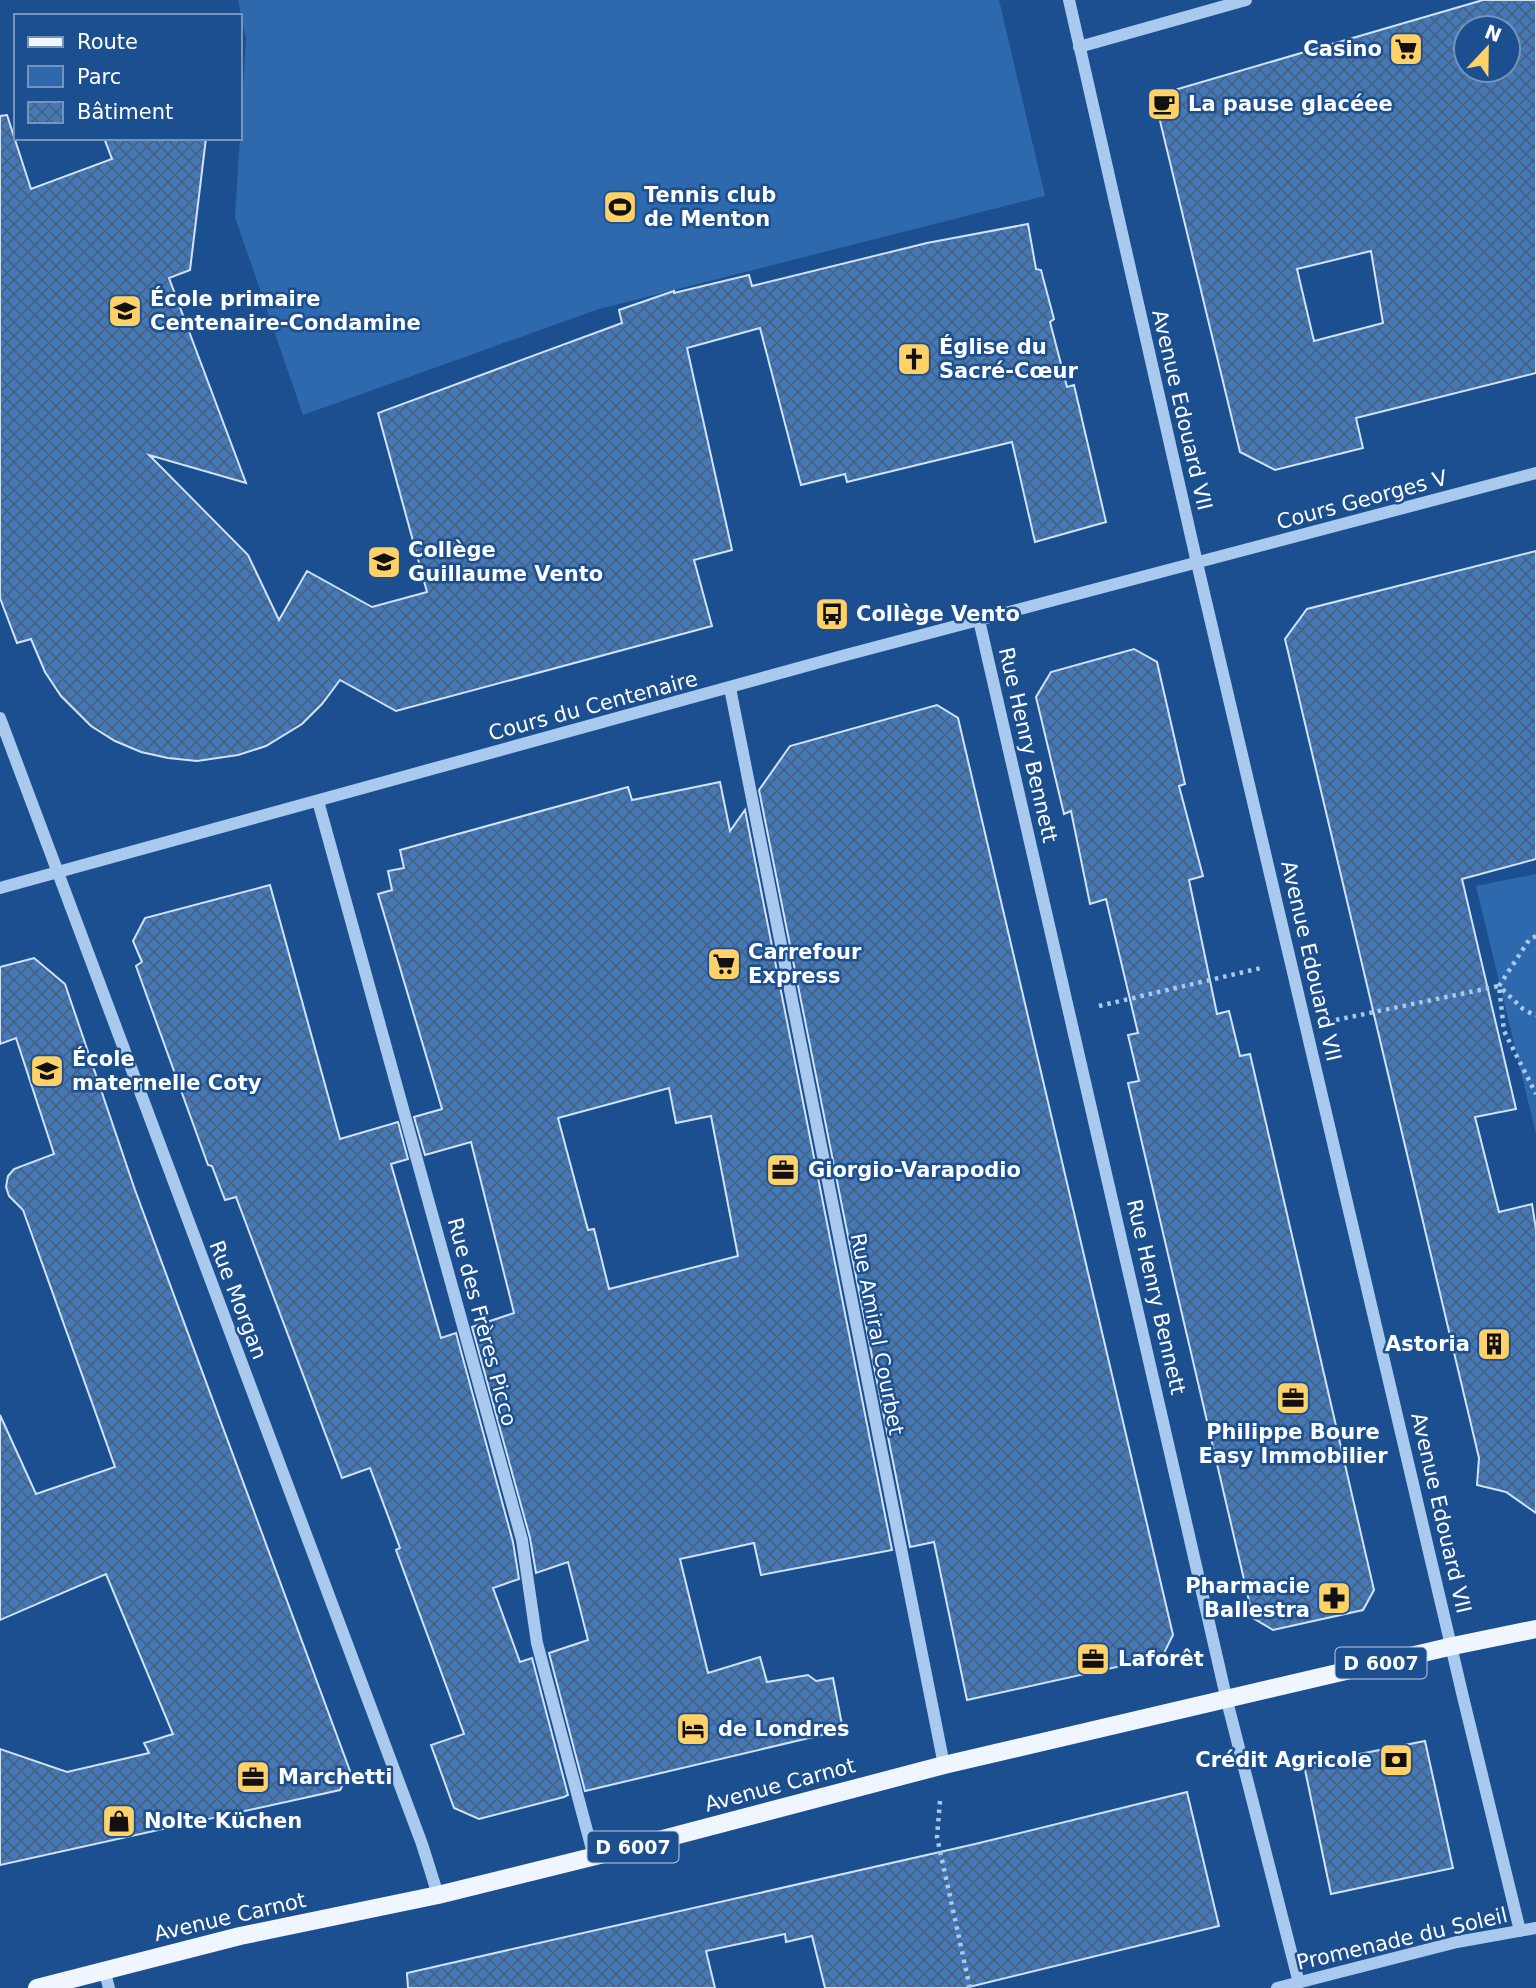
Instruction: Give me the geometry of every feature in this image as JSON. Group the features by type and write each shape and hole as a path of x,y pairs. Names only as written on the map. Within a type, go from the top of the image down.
{"main road":[{"name":"Avenue Carnot","path":"37,1988 240,1936 438,1895 594,1857 944,1765 1536,1629"}],"street":[{"name":"Avenue Edouard VII","path":"1069,0 1197,564 1520,1931"},
{"path":"1079,47 1246,0"},
{"name":"Cours Georges V","path":"1197,564 1536,473"},
{"name":"Cours du Centenaire","path":"0,888 979,620 1197,564"},
{"name":"Rue Henry Bennett","path":"979,620 1227,1701 1299,1983"},
{"name":"Rue Amiral Courbet","path":"730,688 944,1765"},
{"name":"Rue Morgan","path":"0,719 422,1844 438,1895"},
{"name":"Rue des Frères Picco","path":"318,801 522,1540 537,1643 594,1857"},
{"name":"Promenade du Soleil","path":"1277,1988 1457,1942 1536,1928"},
{"path":"104,1969 109,1988"}],"path":[{"path":"1536,936 1529,940 1499,986 1504,1031 1536,1094"},
{"path":"1071,1013 1292,960"},
{"path":"1499,986 1523,1009 1536,1016"},
{"path":"1307,1027 1499,986"},
{"path":"944,1765 937,1837 970,1988"}],"green space":[{"name":"Tennis club de Menton","path":"238,0 999,0 1045,196 599,309 303,415 235,217 240,140 242,140 246,39"},
{"path":"1536,874 1536,1134 1476,886"}],"building":[{"path":"1483,0 1536,0 1536,373 1356,418 1363,448 1275,470 1240,452 1154,96","holes":["1371,251 1383,323 1314,341 1297,269"]},
{"path":"7,115 31,189 112,159 105,140 206,140 190,270 169,278 246,483 149,455 248,555 279,620 307,571 372,607 427,592 378,413 622,323 619,310 674,291 749,275 752,286 927,243 1028,224 1036,269 1041,270 1054,319 1050,322 1067,387 1074,385 1106,522 1035,542 1012,442 847,482 845,474 801,485 760,328 687,348 732,550 694,560 712,626 396,711 340,680 302,724 266,746 238,755 197,761 141,752 115,741 91,726 61,696 45,672 31,639 17,643 0,598 0,116"},
{"path":"1536,551 1536,859 1462,879 1516,1109 1475,1117 1499,1212 1532,1204 1536,1229 1536,1513 1506,1492 1477,1485 1479,1458 1285,639 1307,609"},
{"path":"1134,649 1157,662 1185,784 1179,786 1203,876 1189,880 1217,1014 1229,1011 1240,1056 1250,1054 1374,1590 1363,1610 1273,1630 1253,1618 1128,1083 1139,1081 1128,1035 1138,1033 1106,899 1090,904 1071,811 1064,814 1036,697 1051,672"},
{"path":"937,705 958,718 1173,1635 1162,1657 967,1700 934,1542 910,1547 759,790 790,746"},
{"path":"720,782 730,831 745,810 892,1550 761,1575 754,1543 680,1559 708,1673 760,1657 767,1682 808,1675 816,1681 833,1678 843,1730 585,1791 549,1653 588,1640 568,1562 536,1573 530,1538 472,1327 514,1313 471,1142 425,1155 414,1117 442,1109 378,894 392,890 388,871 404,868 400,850 628,787 632,800","holes":["669,1088 676,1123 711,1116 738,1256 609,1289 594,1229 588,1230 558,1118"]},
{"path":"270,885 340,1139 398,1122 408,1159 391,1164 441,1338 456,1333 513,1542 519,1579 493,1588 520,1662 532,1658 568,1795 564,1797 479,1819 454,1808 431,1745 464,1734 396,1550 400,1548 370,1468 342,1478 236,1197 225,1200 212,1166 208,1165 136,966 142,962 133,941 145,918"},
{"path":"34,958 65,984 135,1190 350,1771 340,1790 0,1865 0,1749 67,1772 149,1753 144,1743 173,1734 106,1574 0,1620 0,1415 36,1494 115,1467 23,1210 9,1196 6,1187 8,1176 14,1169 54,1154 16,1038 0,1044 0,967"},
{"path":"1425,1741 1453,1868 1331,1894 1304,1765"},
{"path":"1187,1792 1219,1926 965,1988 825,1988 812,1936 786,1942 785,1934 706,1951 715,1988 408,1988 407,1973 975,1844"}],"place":[{"name":"Casino","path":"1406,49"},
{"name":"La pause glacéee","path":"1164,104"},
{"name":"Tennis club de Menton","path":"620,207"},
{"name":"École primaire Centenaire-Condamine","path":"125,311"},
{"name":"Église du Sacré-Cœur","path":"914,359"},
{"name":"Collège Guillaume Vento","path":"384,562"},
{"name":"Collège Vento","path":"832,614"},
{"name":"Carrefour Express","path":"724,964"},
{"name":"École maternelle Coty","path":"47,1071"},
{"name":"Giorgio-Varapodio","path":"783,1170"},
{"name":"Astoria","path":"1494,1344"},
{"name":"Philippe Boure Easy Immobilier","path":"1293,1398"},
{"name":"Pharmacie Ballestra","path":"1334,1598"},
{"name":"Laforêt","path":"1093,1659"},
{"name":"de Londres","path":"693,1729"},
{"name":"Crédit Agricole","path":"1396,1760"},
{"name":"Marchetti","path":"253,1777"},
{"name":"Nolte Küchen","path":"119,1821"}]}
